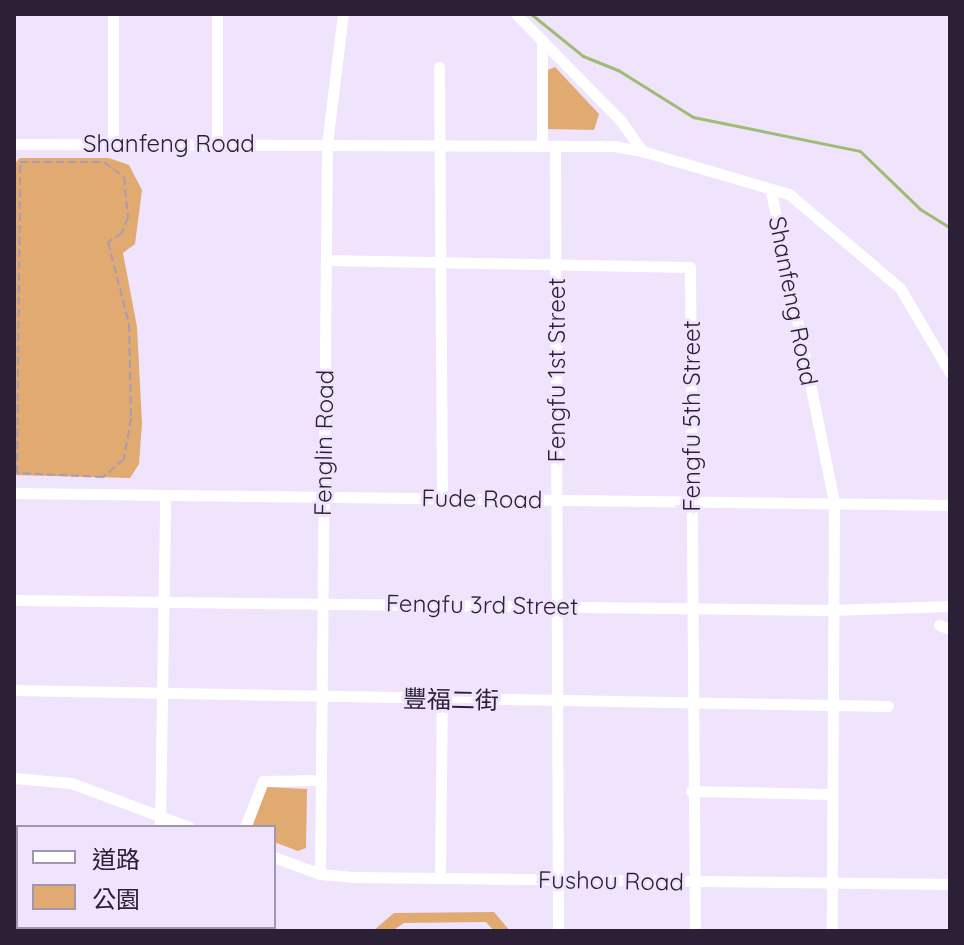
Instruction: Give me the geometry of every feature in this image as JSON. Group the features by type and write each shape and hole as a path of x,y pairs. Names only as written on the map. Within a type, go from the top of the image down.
{"street":[{"path":"113,14 113,144"},
{"path":"217,14 217,145"},
{"name":"Fenglin Road","path":"320,874 327,144 343,14"},
{"path":"516,14 621,121 642,151"},
{"path":"542,40 542,145"},
{"path":"439,67 442,498"},
{"name":"Shanfeng Road","path":"14,144 542,145 642,151 771,192 834,503 831,610 832,931"},
{"name":"Fengfu 1st Street","path":"555,146 558,931"},
{"path":"771,192 789,194 900,288 950,373"},
{"name":"Fengfu 5th Street","path":"326,260 556,262 690,267 691,791 695,931"},
{"name":"Fude Road","path":"14,493 950,505"},
{"path":"14,778 71,783 161,822 165,495"},
{"name":"Fengfu 3rd Street","path":"14,600 831,610 950,606"},
{"name":"豐福二街","path":"14,690 691,705 888,706"},
{"path":"440,878 442,700"},
{"path":"246,825 263,781 321,780"},
{"path":"691,791 832,794"},
{"name":"Fushou Road","path":"276,858 320,874 832,886 950,884"}],"path":[{"path":"104,162 124,177 129,202 122,233 108,242 129,324 131,418 124,459 103,477 25,477 16,468 17,165 104,162"}],"green space":[{"path":"555,67 599,114 594,130 548,129 548,70"},
{"path":"20,158 109,158 129,165 142,190 135,244 123,253 137,327 142,423 139,464 130,478 14,475 15,163"},
{"path":"267,787 307,789 306,848 298,851 276,843 276,825 253,825"},
{"path":"494,912 510,931 494,931 486,922 404,923 392,931 373,931 394,913"}],"waterway":[{"path":"531,14 583,56 618,70 693,117 860,151 920,209 950,228"}]}
